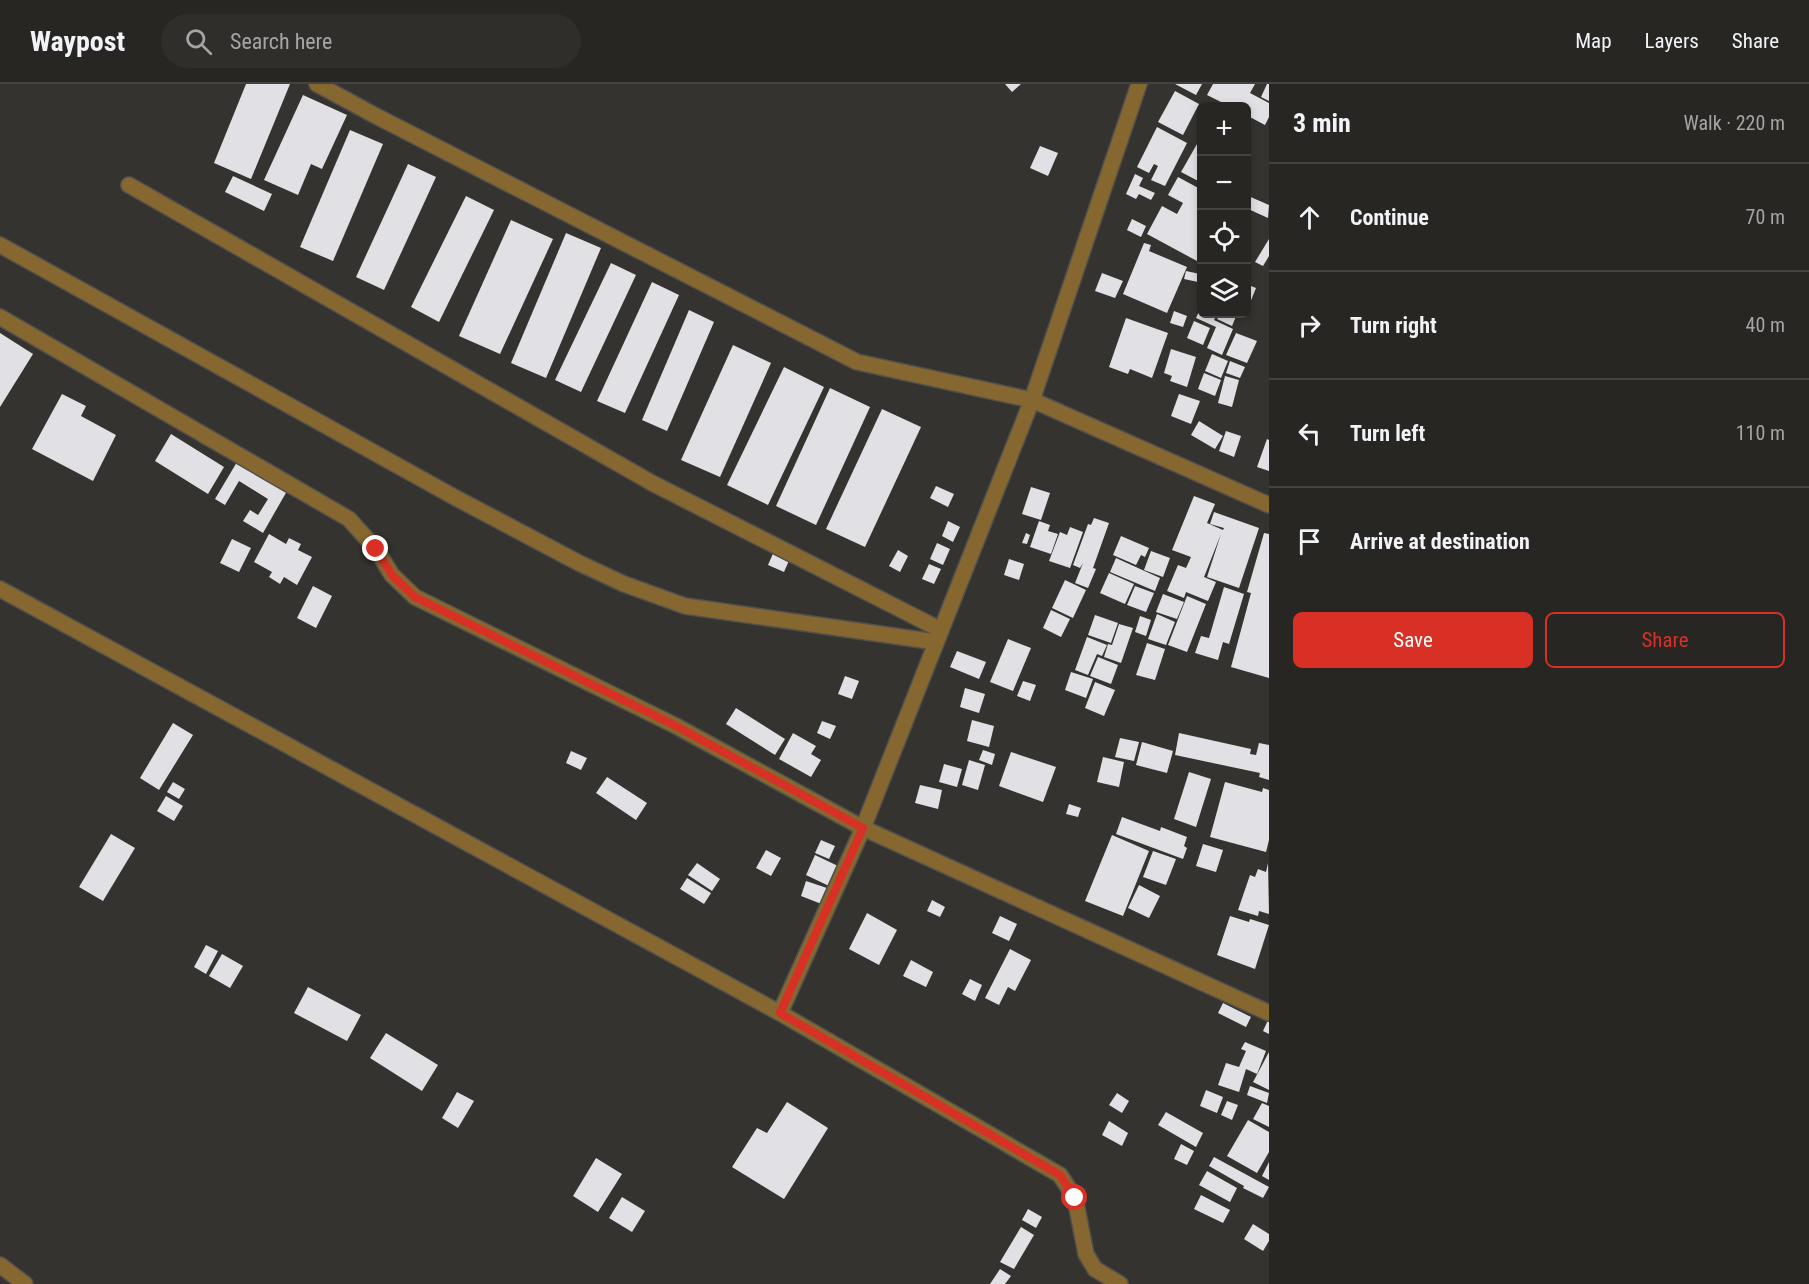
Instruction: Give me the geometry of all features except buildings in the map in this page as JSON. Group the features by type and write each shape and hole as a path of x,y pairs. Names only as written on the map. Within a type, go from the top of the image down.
{"street":[{"path":"317,84 857,362 1032,400 1269,505"},
{"path":"780,1013 863,828 1032,400 1139,84"},
{"path":"129,184 652,483 939,636"},
{"path":"0,245 456,498 579,563 624,584 685,606 939,636"},
{"path":"0,317 349,519 376,549 392,575 415,597 676,726 863,828 1269,1013"},
{"path":"0,589 780,1013 1060,1175 1075,1198 1086,1254 1095,1269 1120,1284"},
{"path":"0,1265 25,1284"}],"route":[{"path":"376,549 392,575 415,597 676,726 863,828 780,1013 1060,1175 1075,1198"}]}
